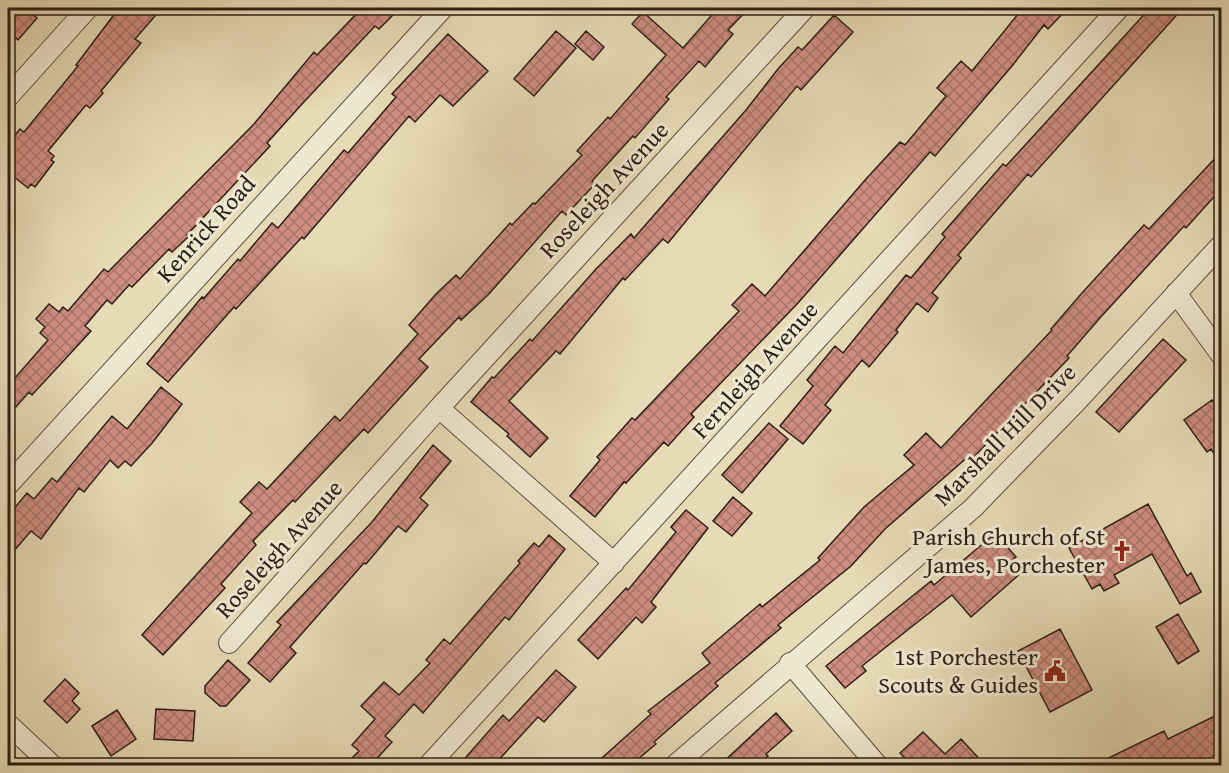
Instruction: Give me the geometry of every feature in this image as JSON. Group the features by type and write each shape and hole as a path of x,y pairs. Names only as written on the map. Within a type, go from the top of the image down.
{"street":[{"path":"8,97 88,8"},
{"name":"Kenrick Road","path":"8,485 443,8"},
{"name":"Roseleigh Avenue","path":"229,644 439,408 806,8"},
{"name":"Fernleigh Avenue","path":"428,765 1119,8"},
{"name":"Marshall Hill Drive","path":"674,765 973,507 1070,408 1221,244"},
{"path":"1176,293 1221,356"},
{"path":"439,408 614,563"},
{"path":"790,663 878,765"},
{"path":"8,724 53,765"}],"building":[{"path":"8,8 25,8 37,18 18,40 8,30"},
{"path":"119,8 162,8 135,39 141,43 101,91 103,93 90,108 86,105 48,151 54,156 51,160 54,162 35,187 31,184 28,188 8,172 8,144 20,129 24,132 78,66 76,65"},
{"path":"356,8 400,8 379,29 375,26 302,104 267,143 270,146 187,235 188,237 172,252 169,249 132,287 129,285 112,304 107,300 85,326 91,331 32,395 29,392 8,416 8,386 48,340 40,333 45,327 36,319 49,304 59,312 63,307 68,311 104,269 108,272 254,124 314,52 317,55 359,11"},
{"path":"718,8 749,8 728,30 733,34 705,67 699,61 666,97 669,99 635,138 633,136 592,181 595,184 566,215 562,211 488,295 461,320 459,317 419,359 428,367 368,433 364,429 295,502 293,500 253,541 256,545 221,584 225,588 163,655 142,635 252,513 240,502 259,482 267,489 335,416 340,421 418,334 409,325 436,294 456,275 460,279 510,223 512,225 533,203 535,204 582,155 577,151 608,117 610,119 666,55 632,24 643,12 683,48"},
{"path":"1023,8 1068,8 1048,29 1044,25 935,156 930,152 798,303 691,414 694,417 668,446 664,442 626,483 624,482 595,517 570,496 600,460 597,457 632,418 635,420 739,311 732,305 752,284 765,296 866,179 900,142 905,145 946,96 937,88 961,61 972,71"},
{"path":"1150,8 1183,8 1031,177 1028,174 958,255 961,258 932,293 938,298 928,312 917,303 896,330 898,332 869,367 862,360 825,405 831,410 803,444 780,426 813,386 807,380 835,346 843,353 906,275 911,278 945,237 942,234 1003,164 1006,166"},
{"path":"834,15 853,32 801,90 797,86 668,243 663,239 625,280 623,278 560,354 556,351 509,401 548,438 530,457 507,436 509,434 471,402 530,339 532,341 596,269 631,234 634,238 746,110 778,69 798,47 802,50"},
{"path":"556,31 576,48 534,96 514,79"},
{"path":"586,31 604,47 593,60 575,44"},
{"path":"448,34 488,71 453,106 440,95 415,122 409,116 304,239 302,237 236,309 234,307 168,382 147,364 202,297 204,298 238,259 240,261 272,223 278,228 344,150 348,153 396,97 392,94"},
{"path":"1221,152 1221,189 1099,319 1067,356 1069,358 973,458 970,455 885,529 851,566 778,625 781,628 715,683 718,686 631,765 594,765 651,714 648,711 710,663 702,653 760,604 762,607 820,560 818,558 864,507 914,465 904,455 926,433 941,448 1052,330 1082,293 1144,225 1149,229"},
{"path":"1163,339 1186,360 1119,432 1096,412"},
{"path":"161,387 182,404 153,442 131,466 125,461 118,468 110,460 84,492 79,488 41,539 31,531 8,558 8,516 27,493 34,499 52,478 57,482 112,416 127,429"},
{"path":"1212,400 1221,413 1221,464 1211,449 1207,452 1184,420"},
{"path":"769,423 788,439 742,493 722,475"},
{"path":"433,445 451,461 420,498 428,505 406,532 398,526 366,564 364,563 290,647 296,653 270,682 248,663 281,625 277,622 372,522"},
{"path":"733,497 752,513 732,536 713,521"},
{"name":"Parish Church of St James, Porchester","path":"1148,504 1187,576 1191,573 1201,592 1180,604 1152,554 1114,575 1119,583 1104,591 1100,584 1092,589 1069,548"},
{"path":"686,510 708,528 651,602 656,607 642,623 636,617 598,659 578,640 626,588 628,590 676,532 671,527"},
{"path":"549,535 565,549 509,620 505,617 423,713 414,704 385,736 392,742 371,765 345,765 359,751 352,745 375,719 361,706 384,682 399,695 430,663 426,660 444,639 450,644 520,563 518,561 534,543 539,547"},
{"path":"992,536 999,545 1003,542 1016,557 1011,561 1022,572 971,617 952,595 862,666 866,671 845,688 826,666 931,581 934,585"},
{"path":"1178,614 1199,651 1178,664 1156,627"},
{"name":"1st Porchester Scouts & Guides","path":"1060,629 1092,690 1050,712 1018,651"},
{"path":"228,660 250,680 226,706 220,706 205,693 205,686"},
{"path":"556,670 576,687 544,722 538,717 494,765 459,765 503,715 509,721"},
{"path":"65,679 79,693 72,701 80,709 67,723 44,701"},
{"path":"156,709 195,711 193,741 154,739"},
{"path":"117,710 136,739 111,756 92,726"},
{"path":"776,713 792,731 766,754 768,756 758,765 720,765"},
{"path":"1221,713 1221,765 1094,765 1164,731 1168,739"},
{"path":"923,732 945,754 961,739 985,765 912,765 900,753"}],"place":[{"name":"Parish Church of St James, Porchester","path":"1122,551"},
{"name":"1st Porchester Scouts & Guides","path":"1055,671"}]}
